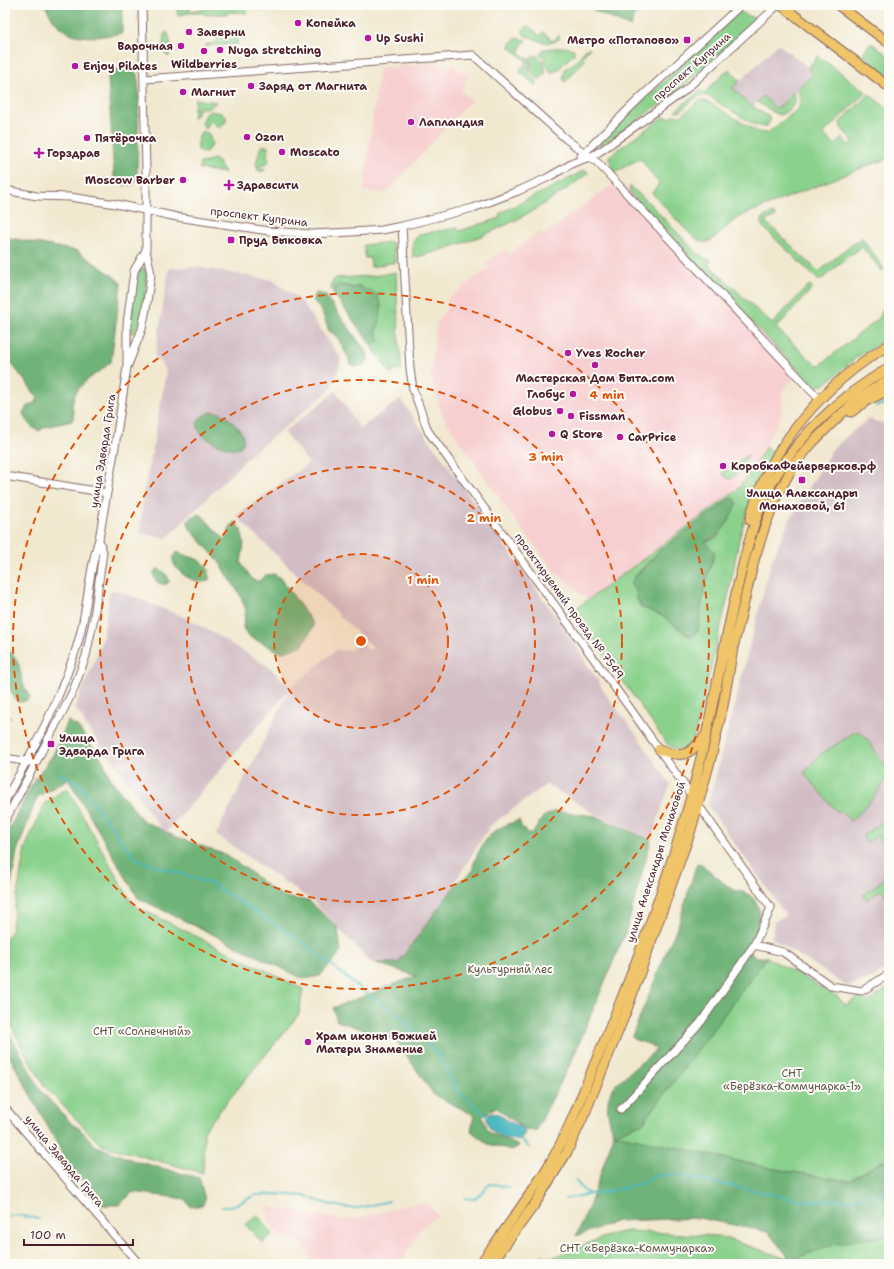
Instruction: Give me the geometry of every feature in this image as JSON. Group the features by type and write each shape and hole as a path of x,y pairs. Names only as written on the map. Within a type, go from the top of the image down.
{"main road":[{"path":"780,5 889,87"},
{"path":"838,5 889,43"},
{"path":"746,553 754,505 764,480 788,438 820,400 856,367 889,345"},
{"name":"улица Александры Монаховой","path":"480,1264 538,1182 558,1148 618,1009 682,830 702,756 726,640 751,532 766,493 784,463 806,436 847,396 871,378 889,368"},
{"name":"улица Александры Монаховой","path":"491,1264 531,1210 567,1152 585,1113 650,948 686,846 698,805 724,706 727,678 755,557 762,532 776,498 793,466 813,442 858,399 889,379"},
{"path":"827,428 868,400 889,390"},
{"path":"659,749 671,754 686,754 696,747 707,734"}],"street":[{"name":"улица Эдварда Грига","path":"127,367 136,346 146,309 151,274 146,250 142,5"},
{"name":"проспект Куприна","path":"587,155 642,96 741,5"},
{"name":"проспект Куприна","path":"5,190 37,196 70,197 146,210 176,217 295,234 352,232 402,226 452,214 493,201 547,178 587,155 664,106 683,92 780,5"},
{"path":"144,79 474,55 566,139 598,163 820,400"},
{"name":"проектируемый проезд № 7549","path":"402,226 410,369 413,389 428,431 562,614 771,908 754,945"},
{"name":"улица Эдварда Грига","path":"5,801 34,747 76,651 94,553 99,539 127,367 127,324 134,271 146,250"},
{"path":"5,476 107,493"},
{"name":"улица Эдварда Грига","path":"5,821 73,691 86,656 94,617 103,552 99,539"},
{"path":"5,758 35,764"},
{"path":"621,1109 701,1022 754,945 783,952 831,986 862,991 889,974"},
{"name":"улица Эдварда Грига","path":"5,1108 139,1264"}],"shaded area":[{"path":"778,44 803,63 813,73 779,108 757,102 754,107 746,102 733,88"},
{"name":"Лапландия","path":"436,63 445,72 452,65 462,73 464,71 469,76 463,82 466,85 461,91 471,100 386,193 364,191 379,68"},
{"name":"Globus","path":"615,185 625,187 633,192 803,371 782,390 783,408 780,418 751,472 736,491 588,600 555,571 512,516 454,433 441,412 432,380 431,367 437,323 450,304 446,300 489,268 485,264 505,249 509,254 541,231 544,235 606,189"},
{"path":"197,267 272,280 300,300 341,359 338,372 331,389 248,457 167,538 140,533 143,495 166,371 155,356 169,268"},
{"path":"336,391 360,429 400,399 569,635 609,699 635,733 670,784 651,839 593,813 547,784 490,826 403,965 371,963 314,902 216,835 290,689 165,834 114,762 88,729 78,711 74,708 95,661 103,635 110,591 117,590 184,617 268,666 291,687 336,650 350,650 362,642 367,649 374,649 236,516 309,463 284,432"},
{"path":"868,419 889,425 889,967 873,978 847,986 772,938 774,922 786,915 708,806 771,563 788,523 833,448"},
{"path":"427,1203 438,1216 428,1222 420,1230 400,1264 310,1264 308,1251 303,1244 296,1240 282,1236 274,1230 270,1222 266,1206 336,1219 351,1220 411,1204"}],"green space":[{"path":"45,5 122,5 122,33 97,37 71,34 57,24"},
{"path":"180,5 188,5 190,11 238,5 268,5 267,11 248,8 247,13 230,12 226,14 208,15 201,13 188,13 178,16 177,7"},
{"path":"587,5 636,5 631,27 597,12"},
{"path":"739,12 757,19 679,90 601,146 598,143"},
{"path":"528,25 540,36 543,32 553,41 559,35 559,39 555,42 546,43 525,36 522,31"},
{"path":"167,32 172,50 168,57 164,52 163,46 164,34"},
{"path":"230,35 237,39 237,44 205,46 207,44 213,44 218,37"},
{"path":"516,38 527,40 521,46 520,53 530,60 529,73 536,80 536,86 519,71 527,62 509,46"},
{"path":"869,44 873,44 889,56 889,77 862,55"},
{"path":"563,47 574,49 574,54 562,65 559,70 551,72 541,55 541,52 545,49"},
{"path":"590,48 582,57 585,60 565,82 563,79 565,69 575,62 586,49"},
{"path":"537,55 543,61 546,72 540,79 533,75 531,70 531,57"},
{"path":"818,56 866,92 823,134 835,145 842,138 849,145 853,141 841,128 840,122 869,94 889,110 889,159 869,165 741,216 712,239 705,242 700,241 690,234 652,193 659,184 641,159 631,163 615,173 613,171 609,156 663,117 672,118 673,115 681,116 700,100 708,102 758,132 769,132 799,108 801,99 797,89 813,74 808,68"},
{"path":"127,68 137,74 139,90 137,179 133,185 122,185 114,177 108,76 116,69"},
{"path":"729,69 740,80 733,88 746,102 769,117 770,121 766,127 755,125 705,96 697,97 681,111 675,111 701,90 704,93"},
{"path":"793,92 795,96 795,103 781,115 757,102 763,96 775,108 779,108"},
{"path":"195,99 216,102 209,108 199,108 193,118"},
{"path":"211,111 222,113 226,116 226,122 219,128 211,121 205,129 202,124 206,113"},
{"path":"203,131 209,134 212,144 208,150 203,153 198,150 198,145 199,137"},
{"path":"261,146 267,146 269,149 267,155 269,161 265,165 260,165 260,169 264,169 264,171 258,171 256,163"},
{"path":"213,159 218,162 225,173 199,169 200,163"},
{"path":"584,170 588,173 567,189 505,225 462,243 413,258 413,241 420,234 457,228 459,231 500,218 499,214"},
{"path":"630,186 648,202 694,250 704,258 711,260 708,264 772,324 810,285 813,288 776,328 816,365 820,365 878,319 882,310 889,310 889,337 856,358 824,385 816,388 754,325 630,193"},
{"path":"773,213 776,217 767,220 766,222 819,272 847,248 862,238 884,269 882,271 862,247 846,258 821,280 818,280 762,226 762,220 764,217"},
{"path":"5,237 77,251 121,283 111,362 79,388 72,403 72,421 45,427 39,431 29,424 23,413 28,405 35,403 38,398 5,355"},
{"path":"391,242 394,248 395,262 371,267 370,258 365,258 364,245"},
{"path":"145,268 146,282 142,313 136,330 132,334 131,321 135,291 141,269"},
{"path":"396,272 399,341 402,370 395,370 391,374 371,345 374,344 381,305 360,286 353,288 344,285 334,291 334,294 331,285 336,278 373,276"},
{"path":"340,285 353,288 360,286 366,291 370,289 378,297 381,313 376,331 379,338 378,342 371,345 334,294 335,287"},
{"path":"316,293 325,295 367,353 368,360 364,365 356,367 350,364 339,340 329,331 322,312 313,300 313,296"},
{"path":"211,412 221,413 239,429 244,439 238,448 235,449 224,447 202,435 199,431 197,423 201,417"},
{"path":"765,447 774,452 761,476 750,503 739,539 730,588 693,742 687,748 677,750 667,744 576,615 578,607 736,491 751,472","holes":["731,498 720,534 705,542 714,551 714,556 704,589 698,631 685,634 663,616 641,607 637,599 635,576 658,552"]},
{"path":"747,455 740,470 732,479 727,478 722,473"},
{"path":"731,498 736,500 737,504 728,522 717,535 705,542 714,551 714,556 704,589 698,631 691,637 663,616 641,607 637,599 636,591 630,583 658,552"},
{"path":"199,514 202,515 225,539 227,538 230,527 234,522 237,523 241,530 244,543 241,563 250,576 255,581 259,581 266,575 274,574 279,577 313,624 313,627 303,645 285,652 280,652 246,634 243,627 246,610 240,595 218,560 190,529 188,522 190,518"},
{"path":"177,552 204,563 209,573 209,580 204,582 197,581 182,574 174,563 173,557"},
{"path":"157,569 166,575 169,581 167,584 161,584 154,578 154,572"},
{"path":"5,647 11,652 18,662 25,688 30,697 25,701 19,702 5,683"},
{"path":"68,721 77,726 103,761 111,780 142,820 174,836 226,855 272,890 288,898 309,901 338,928 341,952 320,976 304,979 138,898 68,779 37,797 17,851 5,918 5,837 35,779 53,755"},
{"path":"855,732 860,732 864,735 888,769 884,782 874,797 850,821 842,811 838,813 804,773 820,755"},
{"name":"СНТ «Солнечный»","path":"67,788 133,905 303,989 299,1014 204,1130 203,1173 101,1145 45,1087 18,1040 5,1010 5,941 11,931 25,848 45,803"},
{"name":"Культурный лес","path":"555,811 595,816 651,840 626,931 572,1060 536,1131 531,1131 520,1126 496,1107 482,1117 489,1132 519,1146 512,1150 488,1144 471,1131 474,1115 434,1095 396,1040 337,1021 333,1008 416,976 376,963 398,963 456,884 472,872 475,860 481,848 493,833 503,826 519,820 521,826 527,833 533,833 543,817"},
{"path":"885,820 889,820 889,851 877,836 867,843 862,836"},
{"path":"700,863 727,885 735,890 748,894 754,900 760,913 755,935 748,949 754,957 767,957 643,1123 615,1134 774,1169 849,1181 889,1157 889,1235 834,1244 791,1260 768,1232 699,1218 618,1221 576,1236 590,1204 614,1134 608,1114 608,1101 610,1095 617,1083 656,1050 651,1045 633,1039 632,1036 678,926 695,869 697,864"},
{"path":"889,875 889,900 881,890 867,900 863,895"},
{"name":"СНТ «Берёзка-Коммунарка-1»","path":"767,957 838,997 845,1005 862,996 868,1002 889,987 889,1157 849,1181 774,1169 614,1134 643,1123"},
{"path":"5,1023 41,1091 73,1125 79,1128 96,1146 135,1161 199,1178 205,1199 203,1205 191,1207 185,1199 133,1192 119,1205 103,1205 62,1155 5,1048"},
{"path":"257,1215 273,1234 262,1243 246,1225"},
{"name":"СНТ «Берёзка-Коммунарка»","path":"628,1231 718,1236 791,1260 834,1244 889,1235 889,1264 533,1264 542,1255 554,1257 612,1234"}],"water":[{"path":"491,1113 499,1114 508,1121 523,1128 525,1131 522,1137 517,1140 510,1139 495,1133 487,1121 488,1115"}],"waterway":[{"path":"618,5 636,16"},
{"path":"876,406 889,403"},
{"path":"5,712 10,718"},
{"path":"59,774 78,783 136,859 212,884 303,942 368,995 399,1015 417,1035 437,1053 455,1088 488,1117"},
{"path":"518,1138 530,1148"},
{"path":"576,1181 583,1190 589,1194 602,1193 643,1183 655,1176 673,1174 804,1201 850,1200 889,1190"},
{"path":"465,1198 475,1199 490,1184 509,1188"},
{"path":"222,1207 230,1207 256,1195 275,1194 304,1196 328,1204 347,1208 359,1208 389,1201"},
{"path":"565,1199 589,1194"},
{"path":"5,1217 17,1215 39,1219"}],"place":[{"name":"Копейка","path":"298,23"},
{"name":"Заверни","path":"189,32"},
{"name":"Up Sushi","path":"368,38"},
{"name":"Метро «Потапово»","path":"687,40"},
{"name":"Варочная","path":"181,46"},
{"name":"Nuga stretching","path":"220,50"},
{"name":"Wildberries","path":"204,51"},
{"name":"Enjoy Pilates","path":"75,66"},
{"name":"Заряд от Магнита","path":"251,86"},
{"name":"Магнит","path":"183,92"},
{"name":"Лапландия","path":"411,122"},
{"name":"Ozon","path":"247,137"},
{"name":"Пятёрочка","path":"87,138"},
{"name":"Moscato","path":"282,152"},
{"name":"Горздрав","path":"39,153"},
{"name":"Moscow Barber","path":"183,180"},
{"name":"Здравсити","path":"229,185"},
{"name":"Пруд Быковка","path":"231,240"},
{"name":"Yves Rocher","path":"568,353"},
{"name":"Мастерская Дом Быта.com","path":"595,365"},
{"name":"Глобус","path":"573,394"},
{"name":"Globus","path":"560,411"},
{"name":"Fissman","path":"571,416"},
{"name":"Q Store","path":"552,434"},
{"name":"CarPrice","path":"620,437"},
{"name":"КоробкаФейерверков.рф","path":"723,466"},
{"name":"Улица Александры Монаховой, 61","path":"802,480"},
{"name":"Улица Эдварда Грига","path":"51,744"},
{"name":"Храм иконы Божией Матери Знамение","path":"308,1042"}]}
